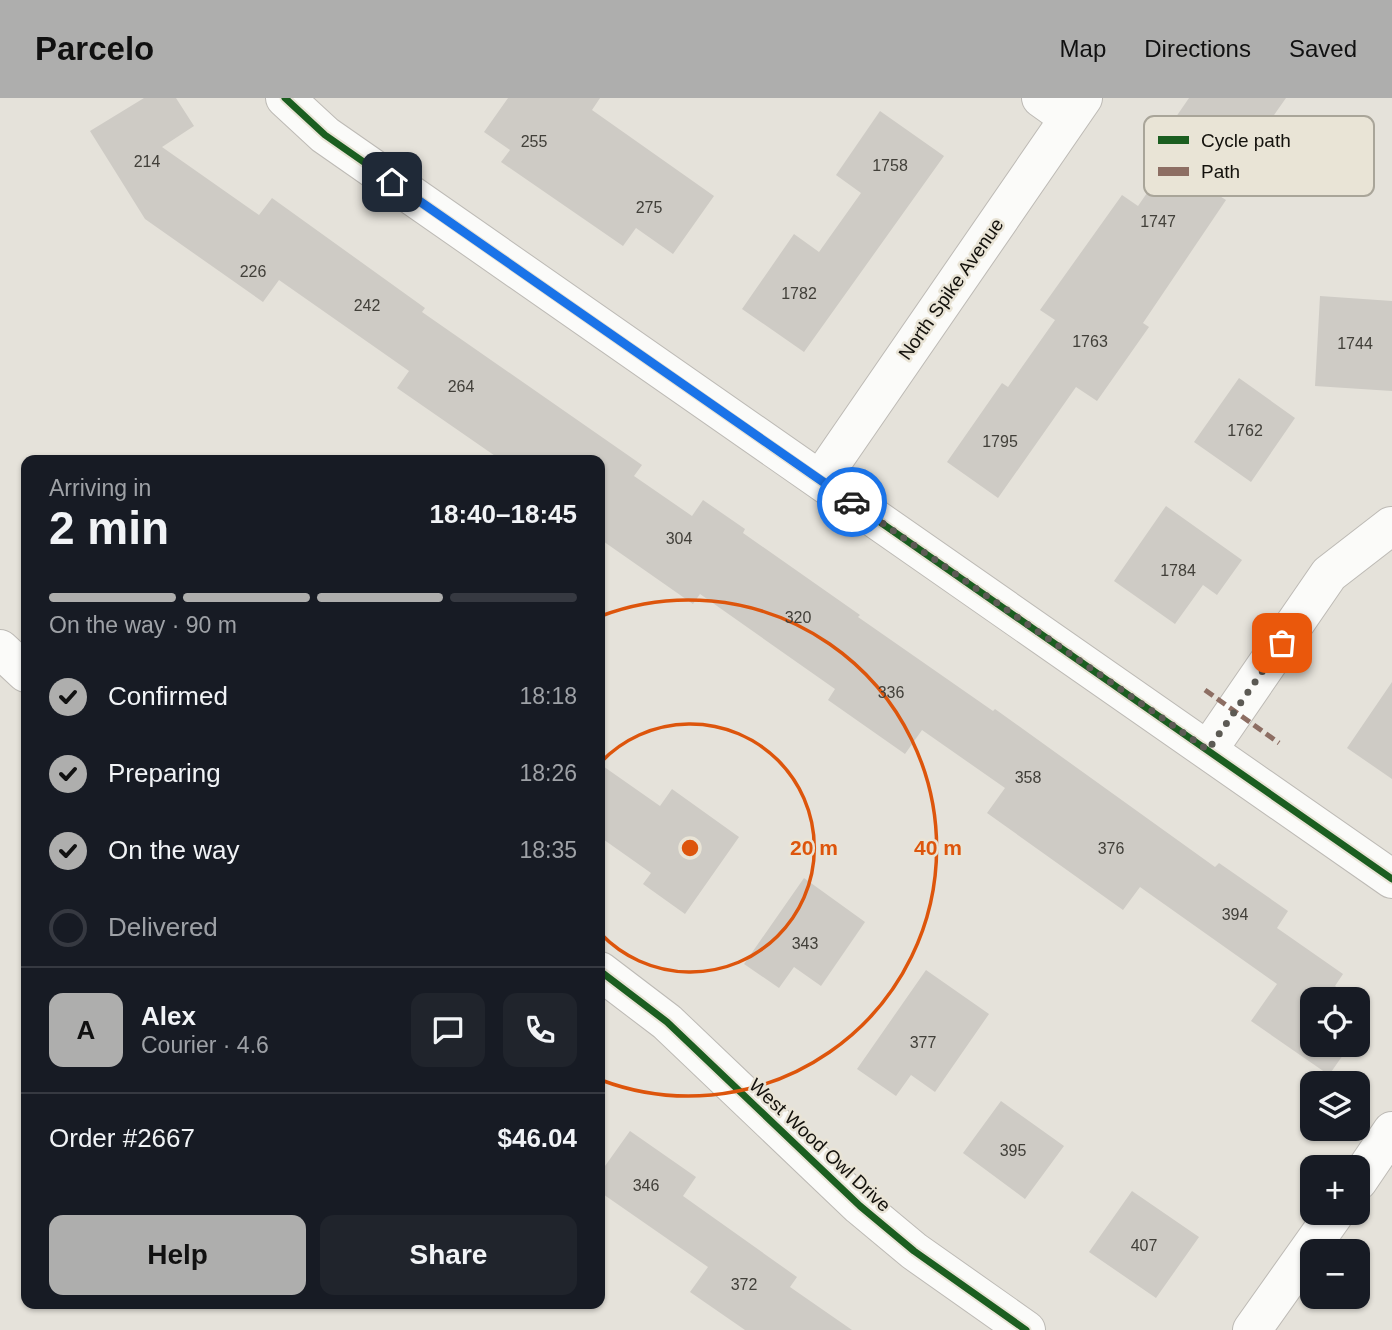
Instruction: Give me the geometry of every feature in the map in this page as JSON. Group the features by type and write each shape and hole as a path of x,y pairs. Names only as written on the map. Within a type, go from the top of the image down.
{"street":[{"path":"285,98 325,135 1392,879"},
{"name":"North Spike Avenue","path":"820,480 1064,105"},
{"path":"1208,750 1329,574 1391,526"},
{"path":"0,649 21,668"},
{"name":"West Wood Owl Drive","path":"605,975 667,1022 860,1206 914,1251 1026,1330"},
{"path":"1370,1163 1392,1131"},
{"path":"1252,1330 1326,1225"}],"building":[{"path":"144,98 176,98 194,126 162,147 259,215 272,198 425,308 422,312 642,465 634,476 692,516 703,500 745,529 743,533 860,615 858,617 993,711 995,709 1215,867 1219,863 1288,911 1277,928 1343,974 1336,987 1300,987 1300,1055 1251,1021 1277,984 1140,887 1123,910 987,813 1005,788 922,730 905,754 828,700 835,689 700,594 693,604 605,542 605,455 494,455 397,388 409,371 279,280 263,302 145,219 90,131"},
{"path":"508,98 600,98 592,110 714,196 673,254 636,228 623,246 501,162 510,150 484,132"},
{"path":"1189,98 1286,98 1273,116 1177,116"},
{"path":"880,111 944,156 804,352 742,309 794,234 819,252 861,193 836,175"},
{"path":"1122,195 1138,206 1145,196 1220,196 1226,200 1143,323 1149,327 1097,401 1076,387 998,498 947,462 1002,383 1008,387 1055,320 1040,310"},
{"path":"1320,296 1392,301 1392,391 1315,386"},
{"path":"1239,378 1295,418 1251,482 1194,442"},
{"path":"1166,506 1242,560 1217,595 1203,585 1175,624 1114,581"},
{"path":"1392,682 1392,779 1347,748"},
{"path":"605,768 660,806 672,789 739,837 685,914 643,884 651,873 605,841"},
{"path":"804,878 865,922 821,986 794,967 779,988 744,964"},
{"path":"926,970 989,1014 935,1092 911,1075 896,1096 857,1069"},
{"path":"1303,1057 1342,1057 1332,1071 1323,1071"},
{"path":"1001,1101 1064,1146 1025,1199 963,1153"},
{"path":"630,1131 696,1177 683,1196 797,1277 790,1287 852,1330 745,1330 690,1292 708,1267 605,1195 605,1166"},
{"path":"1132,1191 1199,1237 1156,1298 1089,1252"}],"marked path":[{"path":"1205,690 1279,743"}],"cycle path":[{"path":"285,98 325,135 1392,879"},
{"path":"605,975 667,1022 860,1206 914,1251 1026,1330"}],"way so far":[{"path":"852,502 1208,750 1282,643"}],"route":[{"path":"392,182 852,502"}]}
